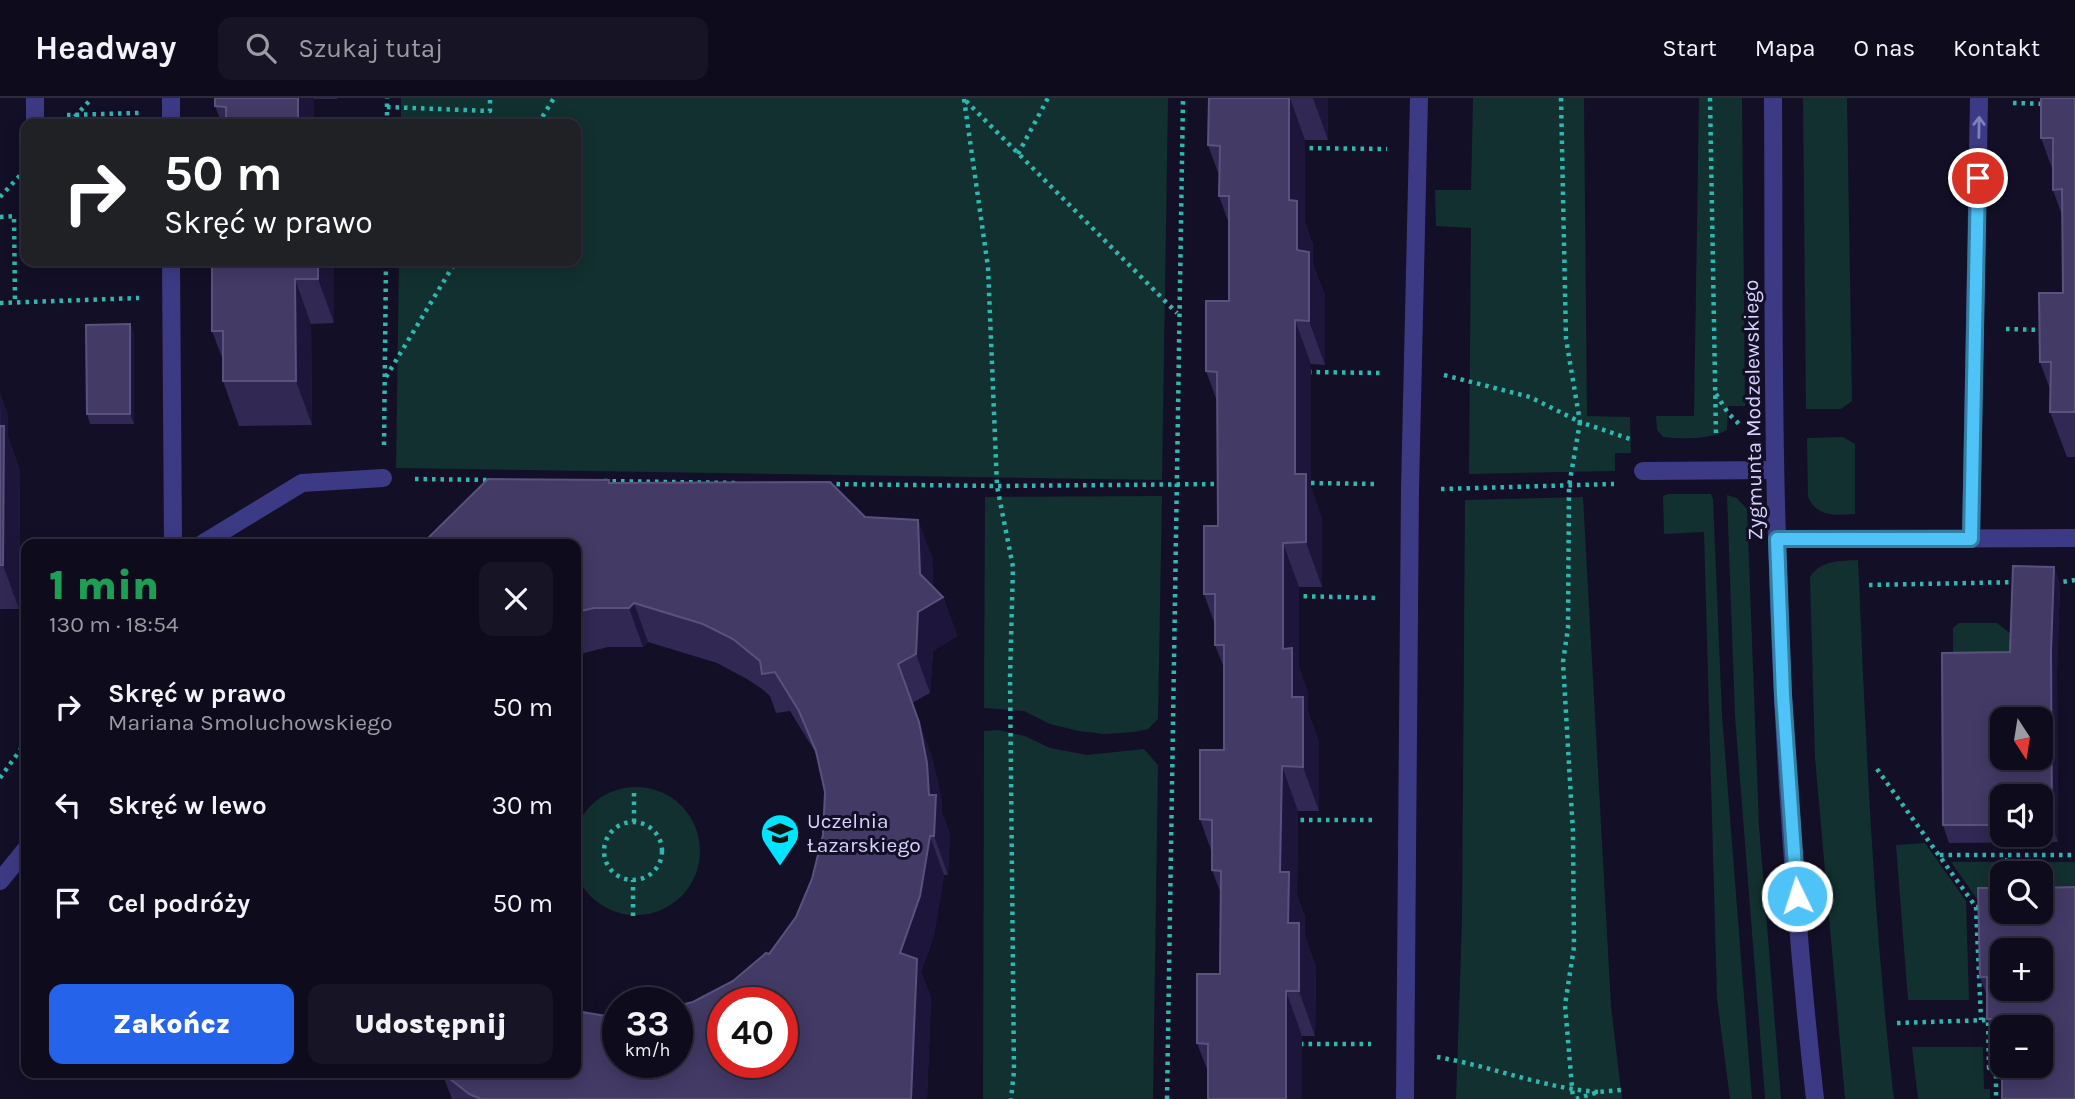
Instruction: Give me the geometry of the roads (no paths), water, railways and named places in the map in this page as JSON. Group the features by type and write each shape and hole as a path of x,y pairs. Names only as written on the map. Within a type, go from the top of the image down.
{"street":[{"path":"35,98 35,117"},
{"path":"1405,1099 1410,489 1419,98"},
{"name":"Zygmunta Modzelewskiego","path":"1773,98 1777,539 1789,800 1815,1099"},
{"path":"1971,539 1979,100"},
{"path":"171,266 173,539"},
{"path":"1643,471 1775,470"},
{"path":"210,539 302,483 383,478"},
{"path":"1777,539 2075,538"},
{"path":"0,881 21,855"}],"place":[{"name":"Uczelnia Łazarskiego","path":"780,867"}]}
